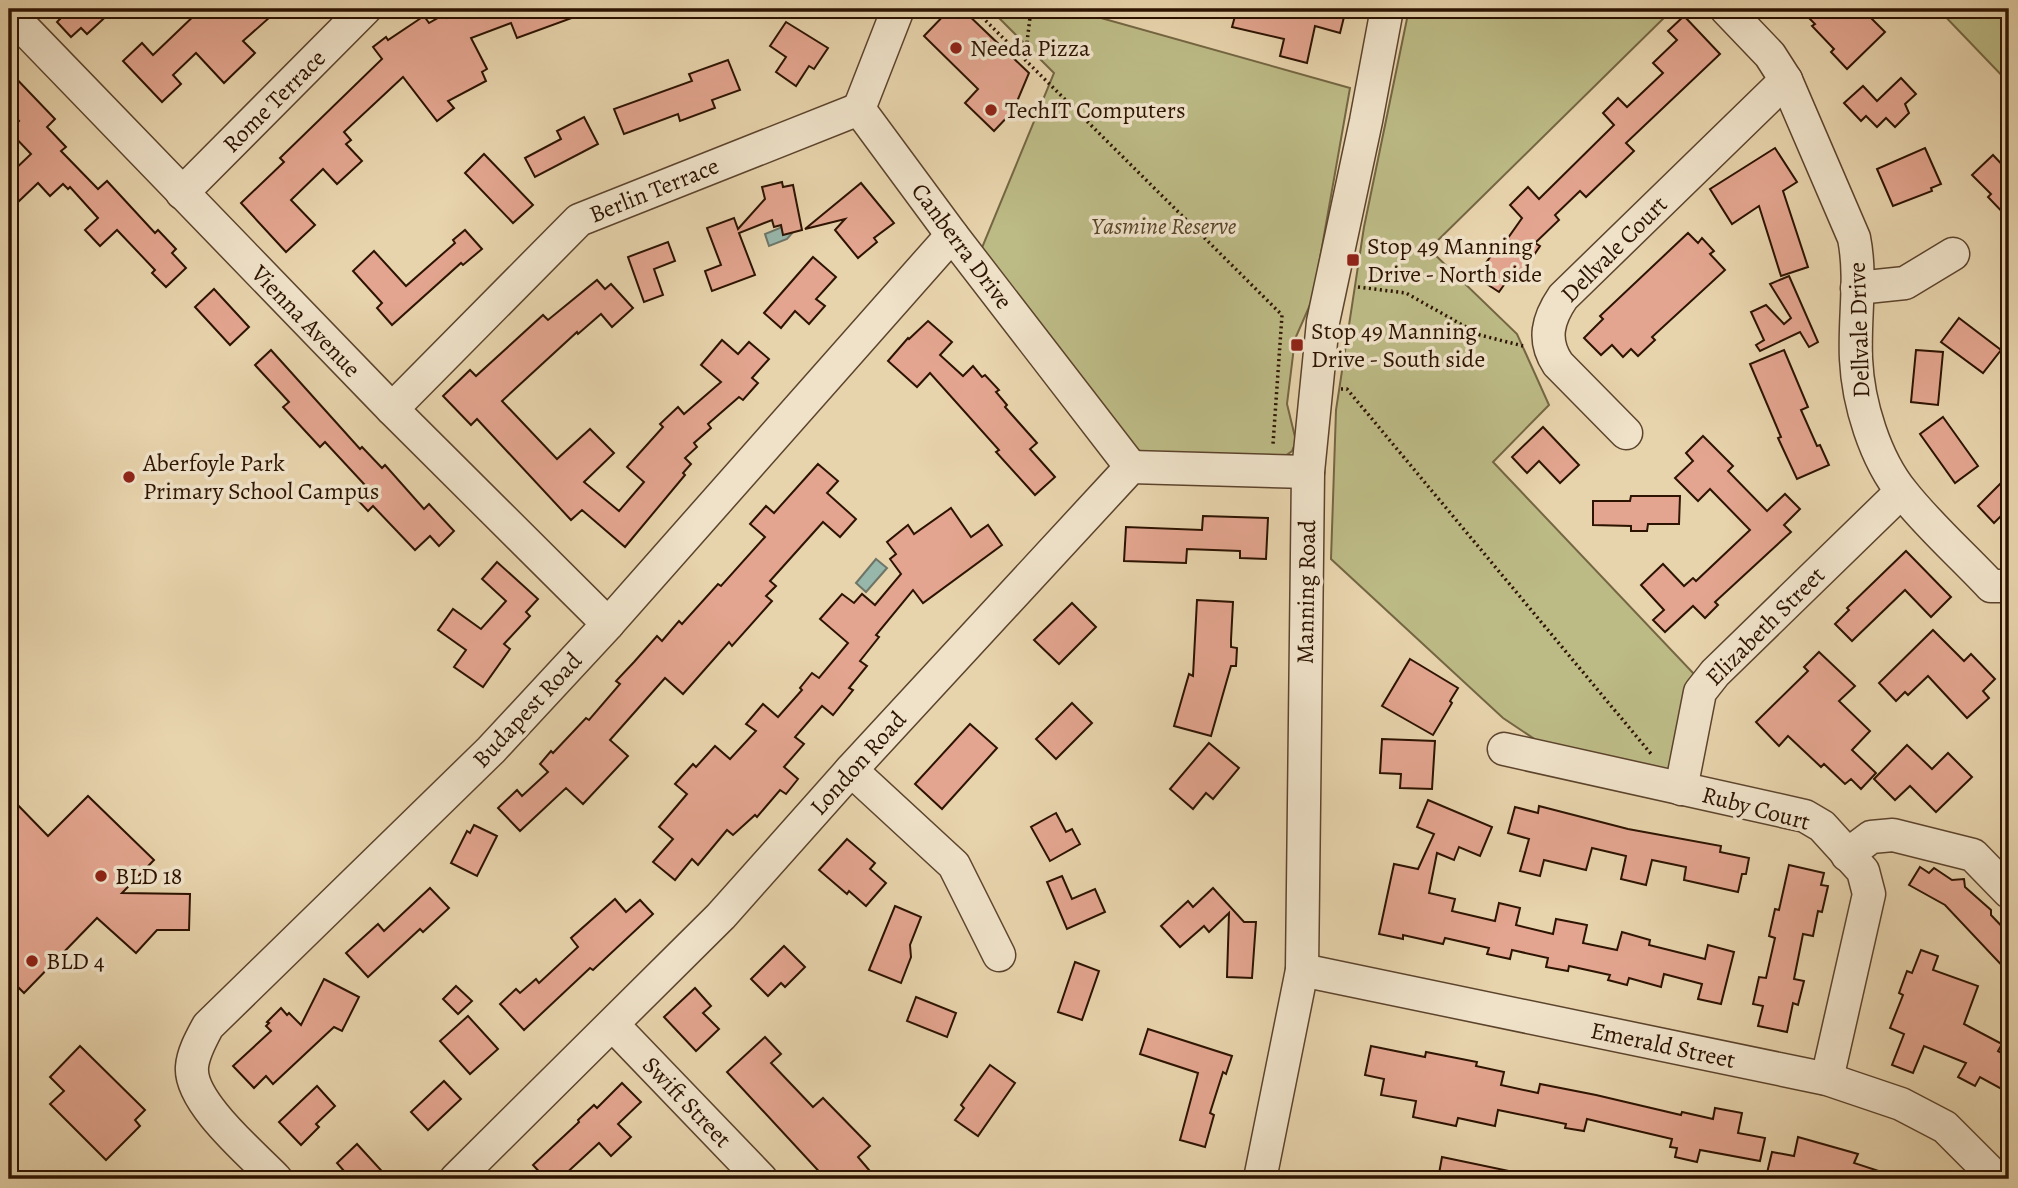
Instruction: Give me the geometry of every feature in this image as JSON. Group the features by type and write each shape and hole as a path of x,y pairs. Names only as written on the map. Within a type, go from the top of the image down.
{"street":[{"name":"Rome Terrace","path":"183,193 365,9"},
{"path":"859,109 898,9"},
{"name":"Manning Road","path":"1260,1179 1301,970 1308,472 1323,322 1387,9"},
{"name":"Dellvale Drive","path":"1726,9 1770,55 1786,80 1854,238 1859,262 1854,324 1856,364 1863,413 1877,447 1901,492 1991,586 2007,587"},
{"name":"Vienna Avenue","path":"9,13 392,409 608,624"},
{"name":"Dellvale Court","path":"1551,353 1547,335 1552,313 1563,297 1786,80"},
{"name":"Canberra Drive","path":"859,109 952,235 1131,467"},
{"name":"Berlin Terrace","path":"392,409 579,220 859,109"},
{"name":"Budapest Road","path":"276,1179 207,1108 197,1090 191,1069 197,1048 208,1026 491,750 608,624 952,235"},
{"path":"1857,288 1905,283 1953,254"},
{"path":"1551,353 1558,364 1626,433"},
{"path":"1131,467 1308,472"},
{"name":"London Road","path":"456,1179 720,916 850,770 1131,467"},
{"name":"Elizabeth Street","path":"1667,786 1700,692 1715,673 1901,492"},
{"name":"Ruby Court","path":"1504,749 1805,816 1822,826 1863,871 1869,894 1827,1079"},
{"path":"850,770 954,865 999,955"},
{"path":"1847,855 1871,837 1893,835 1973,855 2009,892"},
{"name":"Emerald Street","path":"1301,970 1827,1079 1901,1104 1945,1127 1997,1179"},
{"name":"Swift Street","path":"613,1025 761,1179"}],"path":[{"path":"974,9 1282,315 1271,471"},
{"path":"1025,59 1031,9"},
{"path":"1331,284 1406,293 1479,335 1551,353"},
{"path":"1316,388 1346,389 1657,762 1667,786"}],"green space":[{"name":"Yasmine Reserve","path":"990,9 1069,9 1350,88 1313,298 1295,339 1287,404 1296,441 1292,451 1281,459 1154,460 1135,448 981,250 1054,73"},
{"path":"1409,9 1673,9 1429,249 1517,334 1549,405 1493,462 1695,675 1669,774 1539,742 1503,718 1331,559 1336,410 1364,227"},
{"path":"1938,9 2009,9 2009,83"}],"shaded area":[{"path":"785,223 794,231 787,239 769,246 765,234"},
{"path":"876,559 887,568 866,592 856,583"}],"building":[{"path":"53,9 114,9 87,34 81,28 71,37 57,22 61,18"},
{"path":"201,9 279,9 243,41 255,53 224,83 196,53 173,75 181,84 162,102 123,61 142,43 153,55"},
{"path":"464,9 591,11 517,38 511,23 471,38 487,69 482,72 486,81 448,101 454,108 437,121 403,77 344,132 351,140 346,144 362,161 337,184 323,169 291,200 315,225 286,252 241,203 284,162 280,158 382,59 373,47 424,16 429,23 445,14 447,18"},
{"path":"950,9 962,9 1029,73 1013,111 994,131 965,103 978,89 924,36"},
{"path":"1237,9 1346,9 1340,33 1315,26 1307,63 1280,56 1284,39 1232,27"},
{"path":"1800,9 1862,9 1885,32 1847,69 1831,52 1834,49 1812,26 1815,24"},
{"path":"1684,16 1720,54 1626,143 1634,151 1586,197 1580,191 1555,215 1559,220 1535,243 1540,246 1518,279 1511,275 1499,292 1476,277 1493,253 1496,255 1522,218 1510,205 1528,187 1539,199 1614,125 1603,113 1618,98 1627,107 1663,73 1653,63 1677,40 1668,31"},
{"path":"786,22 828,48 814,69 809,66 796,86 776,72 786,57 770,46"},
{"path":"728,60 740,90 712,100 715,108 680,121 678,114 624,134 614,109 692,81 689,74"},
{"path":"9,71 55,119 47,127 66,147 61,151 98,189 107,181 155,233 158,230 176,249 172,253 186,268 166,287 152,273 155,270 117,230 100,246 85,230 98,218 70,187 68,189 63,184 50,196 38,183 17,203 9,194 9,175 31,154 9,131 19,121 9,110"},
{"path":"1901,78 1916,94 1905,104 1909,113 1895,127 1886,118 1877,127 1866,116 1861,121 1844,103 1863,86 1877,101"},
{"path":"584,117 598,144 535,177 525,158 561,139 557,131"},
{"path":"1775,148 1797,182 1783,191 1808,267 1781,276 1759,206 1732,224 1710,189"},
{"path":"1925,148 1941,184 1931,188 1932,191 1893,206 1877,169"},
{"path":"484,154 533,205 513,223 465,173"},
{"path":"1993,155 2009,172 2009,219 1988,197 1991,194 1972,175"},
{"path":"782,182 783,187 793,185 802,230 783,235 781,225 774,227 772,220 739,233 755,275 712,291 705,271 721,265 707,228 734,218 738,229 765,199 762,187"},
{"path":"861,183 894,223 874,238 877,242 858,258 835,230 845,219 805,229"},
{"path":"465,230 482,249 463,265 461,263 392,325 377,308 382,303 353,271 374,251 406,286 455,243 453,240"},
{"path":"1688,233 1698,243 1702,238 1714,251 1710,254 1725,270 1652,337 1655,340 1638,356 1631,349 1623,357 1612,345 1601,355 1584,338 1603,319 1600,316"},
{"path":"668,242 675,261 654,269 663,295 644,302 628,257"},
{"path":"813,257 836,277 816,299 825,306 809,324 795,311 781,328 764,313"},
{"path":"1789,276 1818,342 1809,347 1800,332 1760,351 1756,345 1764,340 1751,312 1766,305 1784,324 1791,318 1770,284"},
{"path":"597,280 605,289 611,284 633,308 612,327 601,314 578,334 577,332 502,401 557,459 590,429 614,453 584,482 619,511 644,482 627,467 663,427 660,424 678,407 684,414 721,382 701,365 722,340 738,354 749,342 769,359 752,378 758,383 743,400 739,397 708,424 711,428 694,443 697,447 685,458 691,464 683,473 685,475 625,547 582,510 571,520 477,419 471,425 443,396 470,370 476,376 543,315 548,320"},
{"path":"214,289 249,327 230,345 195,307"},
{"path":"1959,318 2001,350 1983,373 1941,342"},
{"path":"928,321 952,342 940,355 963,376 973,366 982,377 985,375 999,390 996,392 1007,405 1005,407 1037,443 1030,449 1055,477 1035,495 930,373 917,387 888,361 908,338"},
{"path":"271,350 360,449 362,447 382,468 385,465 424,509 429,504 454,531 439,546 430,536 415,550 373,506 368,511 353,495 364,484 325,442 320,447 283,407 289,402 255,365"},
{"path":"1784,350 1808,407 1801,410 1829,465 1797,479 1750,364"},
{"path":"1916,350 1943,352 1938,405 1911,402"},
{"path":"1943,417 1978,466 1955,483 1920,434"},
{"path":"1543,427 1579,465 1560,483 1539,461 1527,473 1512,457"},
{"path":"1703,436 1733,466 1728,471 1767,511 1785,494 1800,509 1784,525 1791,532 1715,602 1718,605 1705,618 1693,606 1665,632 1653,620 1664,610 1641,585 1663,564 1684,586 1693,578 1696,581 1750,530 1710,489 1698,501 1675,478 1693,461 1686,453"},
{"path":"818,464 838,481 827,493 856,519 840,537 823,522 770,581 776,586 766,596 772,601 732,646 729,642 683,694 665,678 610,740 628,756 583,804 566,788 520,831 498,808 517,790 522,796 548,772 540,764 551,751 553,753 586,718 589,720 620,684 616,681 657,636 662,641 679,621 682,624 718,584 721,586 765,537 750,524 766,506 774,513"},
{"path":"2009,475 2009,526 2000,517 1994,523 1978,506"},
{"path":"1631,496 1680,496 1679,524 1648,524 1647,531 1631,531 1631,526 1593,525 1593,501 1630,501"},
{"path":"951,508 971,537 988,525 1002,545 923,603 913,590 876,635 879,637 860,661 867,666 849,688 853,690 833,715 822,706 795,737 804,744 784,767 798,779 786,794 780,790 757,817 755,815 733,835 727,830 698,865 692,859 675,880 653,862 673,839 659,827 687,794 675,784 693,764 696,767 715,746 730,759 756,731 746,724 763,704 778,717 802,690 800,688 812,673 819,678 848,643 820,619 842,594 854,603 862,594 875,605 901,574 890,559 896,554 887,542 908,525 914,534"},
{"path":"1203,516 1268,518 1266,559 1240,558 1240,551 1187,549 1186,563 1124,561 1126,527 1202,530"},
{"path":"1906,551 1951,597 1931,617 1905,590 1852,641 1835,624 1849,610 1847,608"},
{"path":"497,562 538,599 526,612 530,616 504,644 510,649 483,687 454,667 466,650 438,630 453,609 481,629 506,601 482,579"},
{"path":"1197,600 1233,602 1231,647 1237,648 1236,666 1231,666 1211,736 1174,726 1189,674 1193,676"},
{"path":"1072,603 1096,627 1059,664 1034,640"},
{"path":"1933,630 1964,661 1971,654 1995,679 1983,691 1989,698 1967,718 1928,676 1908,695 1905,692 1896,701 1879,683"},
{"path":"1819,652 1855,686 1839,701 1870,731 1852,750 1876,773 1861,789 1851,779 1845,784 1824,764 1821,767 1788,736 1779,746 1756,722 1808,671 1804,667"},
{"path":"1410,659 1458,688 1433,735 1382,706"},
{"path":"1072,703 1092,723 1056,759 1036,739"},
{"path":"970,724 997,748 942,809 915,784"},
{"path":"1382,739 1435,741 1432,789 1400,788 1401,774 1380,773"},
{"path":"1209,743 1239,768 1213,799 1206,793 1193,809 1170,789"},
{"path":"1907,745 1932,769 1948,753 1972,777 1936,812 1910,786 1895,800 1874,779"},
{"path":"9,796 48,836 88,796 154,860 122,893 190,894 189,930 157,930 136,953 97,918 24,993 9,978"},
{"path":"1428,800 1492,827 1480,856 1459,847 1454,860 1437,853 1429,893 1455,899 1452,911 1495,921 1499,903 1520,908 1516,925 1553,934 1556,919 1587,925 1583,943 1617,950 1622,932 1650,940 1649,945 1705,959 1708,945 1734,952 1721,1004 1698,999 1702,984 1664,974 1661,987 1629,978 1627,985 1608,980 1610,975 1569,966 1568,971 1546,967 1548,958 1512,950 1510,959 1487,954 1489,948 1445,938 1443,944 1403,935 1403,939 1379,934 1394,864 1418,869 1434,834 1417,827"},
{"path":"1539,806 1628,829 1721,846 1720,852 1749,858 1746,874 1742,874 1738,892 1684,880 1686,867 1652,860 1646,885 1621,879 1626,856 1592,848 1586,870 1544,860 1540,876 1520,871 1529,839 1508,833 1515,807 1538,813"},
{"path":"1056,813 1066,832 1072,829 1080,844 1050,861 1031,827"},
{"path":"474,825 497,836 477,876 451,863 467,831 470,833"},
{"path":"847,839 875,863 870,869 886,883 866,906 819,870"},
{"path":"1789,865 1824,873 1821,885 1828,886 1822,912 1818,911 1813,936 1803,934 1794,979 1804,981 1798,1005 1793,1003 1787,1032 1758,1026 1763,1006 1753,1004 1759,977 1766,978 1775,938 1769,936 1775,909 1779,910"},
{"path":"1920,867 1929,873 1934,868 1952,880 1964,879 1965,887 1991,910 1991,915 2009,934 2009,973 1945,905 1909,885"},
{"path":"1062,876 1072,899 1095,889 1105,912 1067,929 1047,882"},
{"path":"430,888 449,908 423,932 420,929 368,977 346,953 378,924 384,931"},
{"path":"1213,888 1244,922 1256,922 1252,978 1227,977 1229,913 1209,932 1204,926 1180,947 1161,926 1188,901 1193,907"},
{"path":"615,899 626,912 640,900 653,914 524,1030 500,1004 516,989 520,993 536,979 539,983 578,947 571,938"},
{"path":"895,906 921,917 910,945 911,957 901,983 869,970"},
{"path":"784,946 805,967 785,987 781,983 768,996 751,979"},
{"path":"1921,950 1938,956 1933,970 1978,986 1964,1024 2002,1044 1998,1051 2009,1057 2009,1093 1980,1077 1975,1086 1958,1077 1966,1063 1924,1046 1913,1073 1892,1065 1904,1034 1890,1028 1903,995 1899,993 1907,971 1912,973"},
{"path":"1075,962 1099,971 1082,1020 1058,1012"},
{"path":"324,979 359,997 342,1031 334,1027 273,1084 266,1076 254,1088 233,1066 271,1031 266,1026 269,1023 267,1022 281,1008 301,1025"},
{"path":"456,986 472,1001 458,1014 443,999"},
{"path":"695,988 711,1006 703,1013 719,1029 696,1051 664,1017"},
{"path":"916,997 956,1013 947,1037 907,1021"},
{"path":"468,1016 498,1049 470,1074 440,1041"},
{"path":"1148,1029 1232,1056 1226,1074 1223,1072 1210,1113 1214,1115 1205,1147 1180,1140 1198,1073 1140,1054"},
{"path":"765,1037 781,1054 771,1063 813,1107 823,1098 870,1146 858,1157 869,1170 859,1179 826,1179 727,1072"},
{"path":"80,1046 145,1110 135,1120 140,1126 106,1160 50,1104 64,1091 50,1077"},
{"path":"1371,1046 1425,1057 1426,1052 1477,1062 1476,1066 1504,1072 1501,1085 1538,1093 1540,1084 1681,1115 1682,1112 1713,1119 1715,1108 1742,1113 1738,1133 1765,1138 1760,1161 1700,1150 1697,1162 1675,1157 1677,1148 1670,1147 1672,1139 1587,1119 1584,1131 1565,1128 1566,1124 1498,1110 1495,1126 1458,1118 1456,1126 1413,1117 1416,1101 1381,1095 1384,1079 1365,1075"},
{"path":"990,1065 1015,1083 978,1136 955,1120 964,1108 961,1105"},
{"path":"444,1081 461,1099 428,1130 411,1112"},
{"path":"622,1083 641,1102 618,1124 631,1137 611,1156 599,1143 560,1179 546,1179 533,1165 594,1105 597,1108"},
{"path":"317,1086 335,1106 316,1124 319,1127 301,1145 279,1122"},
{"path":"1798,1137 1858,1154 1854,1163 1894,1176 1894,1179 1796,1179 1767,1173 1772,1152 1794,1156"},
{"path":"357,1144 389,1179 351,1179 337,1163"},
{"path":"1442,1157 1509,1171 1508,1179 1438,1179"}],"place":[{"name":"Needa Pizza","path":"956,48"},
{"name":"TechIT Computers","path":"991,110"},
{"name":"Stop 49 Manning Drive - North side","path":"1353,260"},
{"name":"Stop 49 Manning Drive - South side","path":"1297,345"},
{"name":"Aberfoyle Park Primary School Campus","path":"129,477"},
{"name":"BLD 18","path":"101,876"},
{"name":"BLD 4","path":"32,961"}]}
